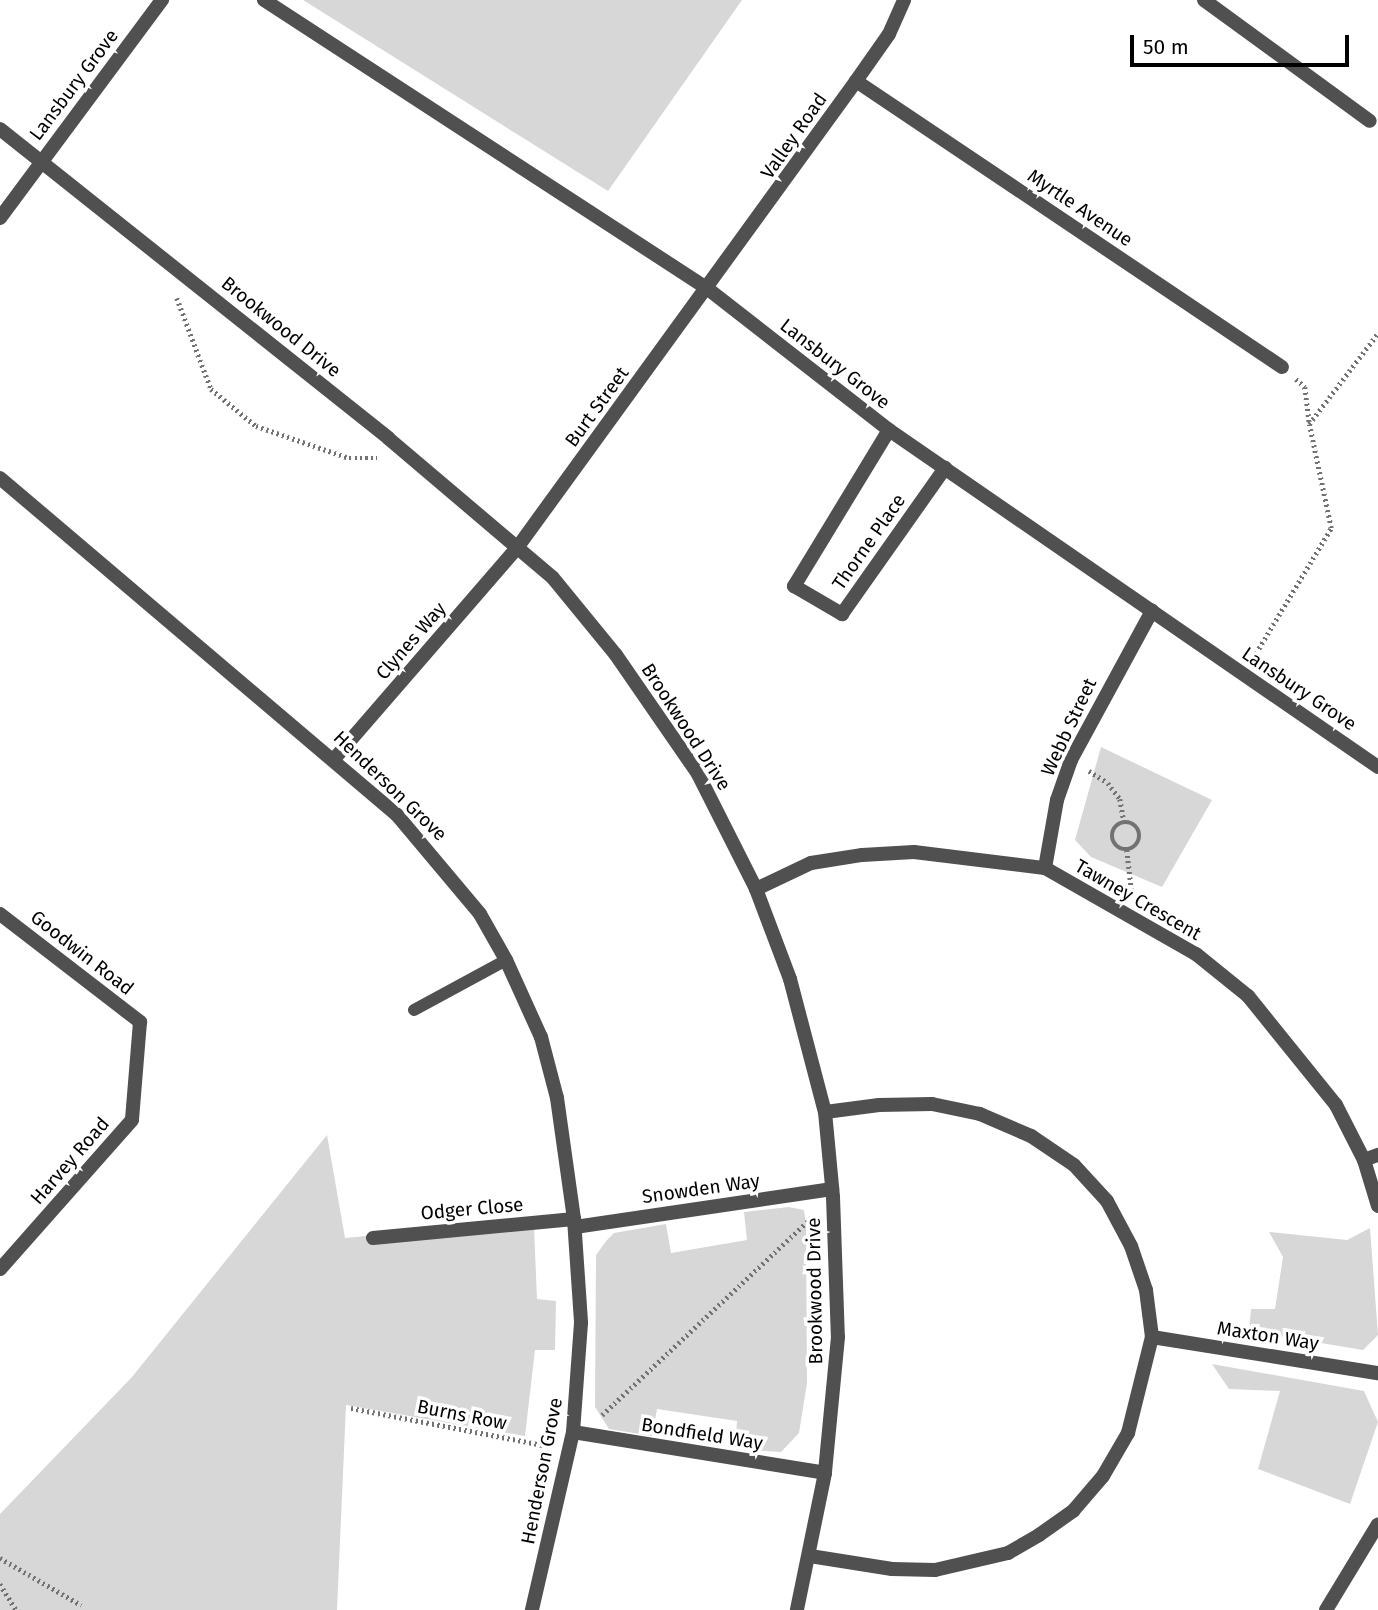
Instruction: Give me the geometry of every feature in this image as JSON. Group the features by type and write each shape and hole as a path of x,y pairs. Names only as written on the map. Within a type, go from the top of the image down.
{"street":[{"name":"Lansbury Grove","path":"42,159 162,0"},
{"name":"Lansbury Grove","path":"264,0 708,289 889,430 1378,766"},
{"name":"Valley Road","path":"708,289 889,34 904,0"},
{"path":"1205,0 1370,121"},
{"name":"Myrtle Avenue","path":"856,81 1282,367"},
{"name":"Brookwood Drive","path":"0,129 42,159 411,458 553,578 616,655 698,774 756,889 790,979 825,1112 833,1193 838,1337 825,1473 797,1610"},
{"path":"0,218 42,159"},
{"name":"Burt Street","path":"517,548 708,289"},
{"name":"Thorne Place","path":"889,430 794,586 842,614 945,468"},
{"name":"Henderson Grove","path":"0,478 335,758 397,814 442,864 480,914 506,960 547,1061 574,1223 581,1322 577,1433 569,1450 532,1610"},
{"name":"Clynes Way","path":"335,758 517,548"},
{"name":"Webb Street","path":"1045,868 1057,800 1071,760 1152,611"},
{"name":"Tawney Crescent","path":"756,889 811,863 862,855 928,853 1045,868 1106,907 1135,919 1196,954 1248,996 1336,1105 1371,1158 1378,1206"},
{"name":"Goodwin Road","path":"0,914 140,1022"},
{"name":"Harvey Road","path":"0,1269 132,1120 140,1022"},
{"path":"810,1556 892,1569 935,1570 1008,1553 1039,1535 1080,1502 1103,1476 1128,1433 1152,1336 1138,1268 1107,1201 1074,1165 1042,1143 980,1114 932,1104 879,1105 825,1112"},
{"name":"Snowden Way","path":"574,1223 833,1193"},
{"name":"Odger Close","path":"373,1238 574,1223"},
{"name":"Maxton Way","path":"1152,1336 1378,1373"},
{"name":"Bondfield Way","path":"577,1433 825,1473"},
{"path":"1326,1610 1378,1524"}],"lane":[{"path":"414,1010 506,960"}],"path":[{"path":"175,291 211,389 256,426 349,458 411,458"},
{"path":"1309,424 1378,333"},
{"path":"1244,674 1331,528 1304,387 1282,367"},
{"path":"1071,760 1108,783 1120,799 1124,822 1139,831 1135,847 1127,850 1120,848 1112,837 1113,830 1124,822"},
{"path":"1127,850 1135,919"},
{"path":"577,1433 833,1193"},
{"name":"Burns Row","path":"351,1408 569,1450"},
{"path":"0,1558 81,1605"},
{"path":"0,1584 16,1610"}],"shaded area":[{"path":"303,0 742,0 608,191"},
{"path":"1101,747 1212,800 1162,887 1091,857 1075,840"},
{"path":"327,1135 345,1238 366,1236 367,1242 534,1227 537,1299 556,1301 555,1350 535,1350 525,1436 346,1405 337,1610 0,1610 0,1514 132,1377"},
{"path":"789,1207 804,1210 806,1225 807,1383 799,1433 781,1452 735,1449 737,1421 657,1409 652,1436 609,1429 595,1407 596,1255 607,1240 614,1233 666,1224 671,1253 747,1240 744,1212"},
{"path":"1370,1228 1378,1335 1363,1350 1249,1331 1251,1309 1275,1309 1283,1257 1269,1232 1347,1240"},
{"path":"1212,1364 1364,1391 1378,1422 1350,1504 1258,1469 1280,1391 1229,1389"}]}
